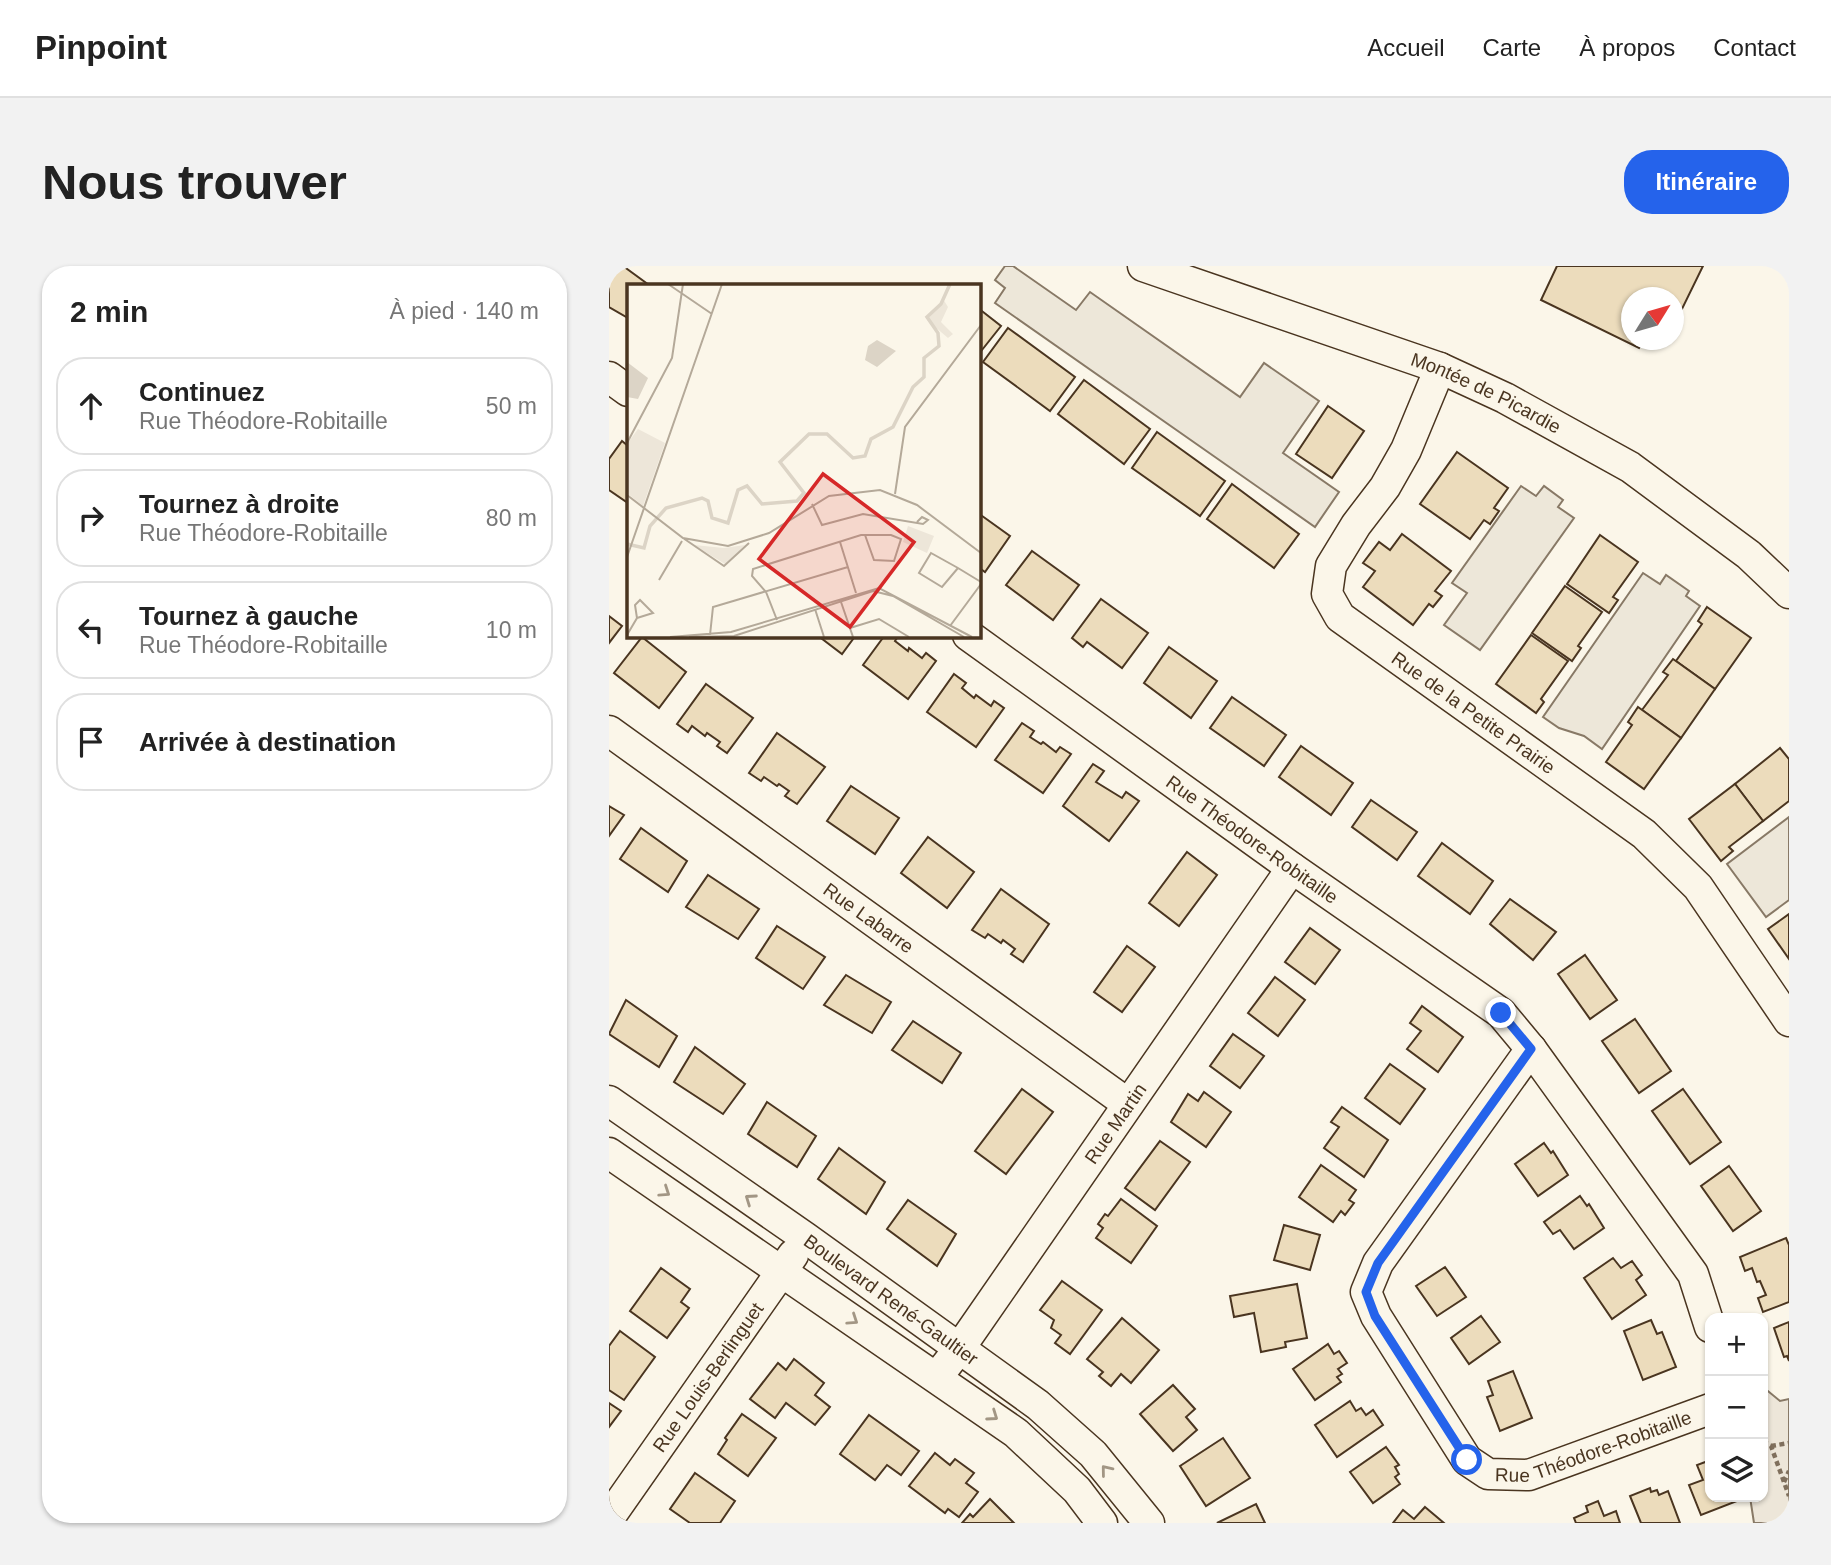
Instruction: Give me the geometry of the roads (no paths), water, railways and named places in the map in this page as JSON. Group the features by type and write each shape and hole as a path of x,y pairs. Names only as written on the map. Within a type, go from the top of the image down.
{"street":[{"name":"Montée de Picardie","path":"1143,266 1440,368 1505,398 1630,467 1749,555 1789,593"},
{"name":"Rue de la Petite Prairie","path":"1440,368 1406,450 1331,566 1327,594 1340,617 1644,834 1698,887 1789,1021"},
{"path":"609,377 627,390"},
{"name":"Rue Théodore-Robitaille","path":"971,637 1291,868 1501,1013 1531,1049 1693,1274 1706,1313"},
{"name":"Rue Labarre","path":"609,731 1128,1104"},
{"name":"Rue Martin","path":"937,1377 1291,868"},
{"name":"Rue Théodore-Robitaille","path":"1531,1049 1378,1263 1366,1292 1375,1316 1467,1460 1488,1475 1529,1475 1705,1411"},
{"name":"Boulevard René-Gaultier","path":"609,1101 806,1238 1038,1405 1093,1454 1149,1523"},
{"name":"Boulevard René-Gaultier","path":"609,1153 1016,1433 1077,1490 1102,1523"},
{"name":"Rue Louis-Berlinguet","path":"609,1518 806,1238"}]}
